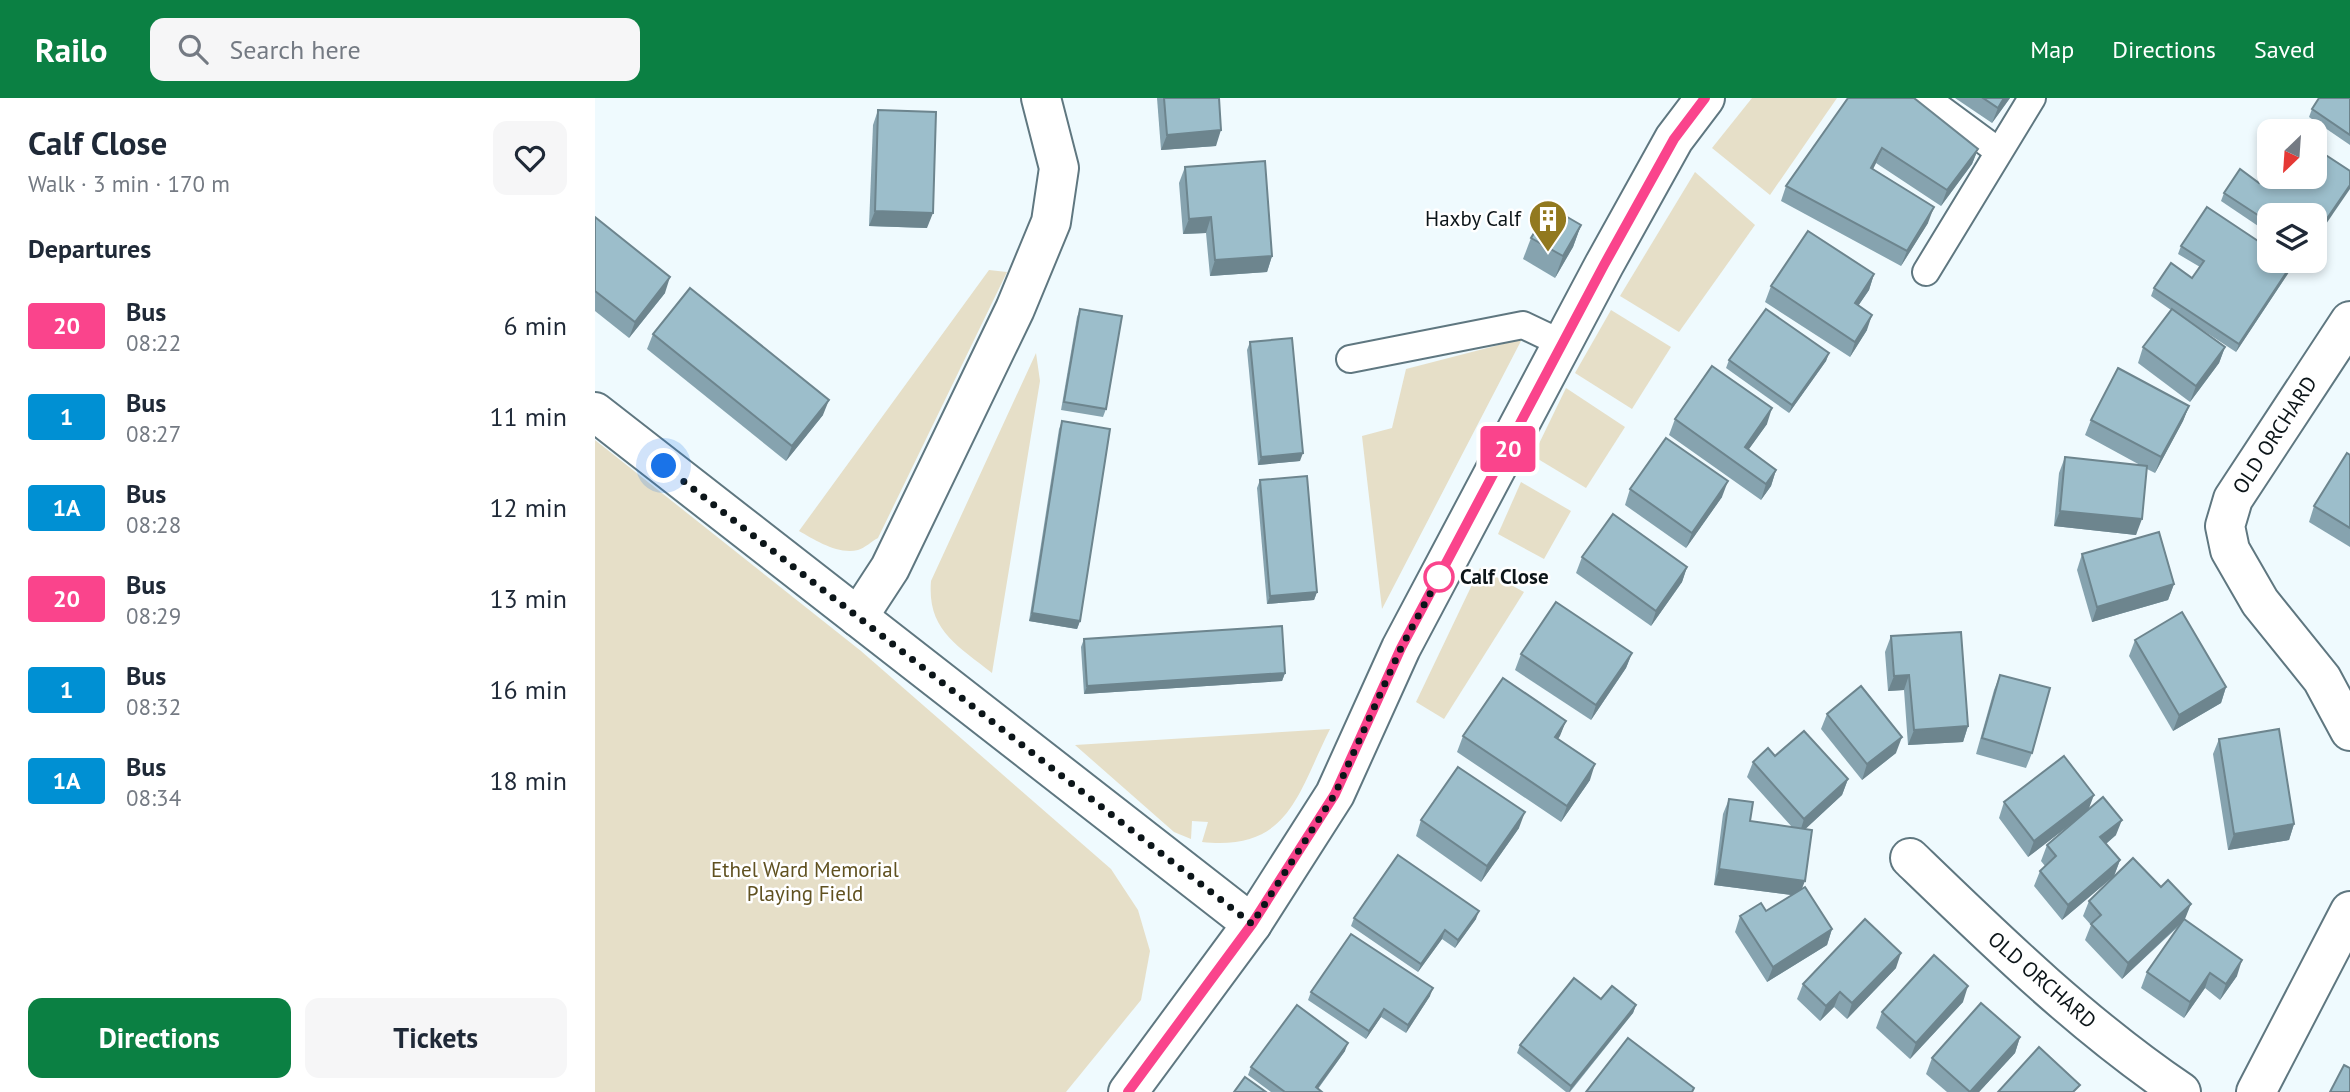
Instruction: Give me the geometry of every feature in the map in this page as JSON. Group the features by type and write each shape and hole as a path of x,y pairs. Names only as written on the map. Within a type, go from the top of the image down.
{"street":[{"path":"858,617 890,568 1015,309 1051,222 1059,167 1041,98"},
{"path":"1128,1092 1252,924 1335,794 1401,648 1674,139 1705,98"},
{"name":"OLD ORCHARD","path":"2348,723 2322,679 2260,602 2230,550 2225,526 2233,499 2350,321"},
{"path":"595,412 1252,924"},
{"name":"OLD ORCHARD","path":"1910,858 2017,962 2132,1059 2181,1092"},
{"path":"2256,1092 2350,911"}],"lane":[{"path":"1926,98 1998,151"},
{"path":"1926,272 2032,98"},
{"path":"1350,359 1523,326 1563,344"}],"green space":[{"path":"1752,98 1837,98 1770,195 1712,148"},
{"path":"1695,172 1755,225 1679,332 1620,296"},
{"path":"989,270 1007,272 878,538 863,548 850,551 827,546 799,531"},
{"path":"1611,310 1671,347 1632,409 1575,373"},
{"path":"1522,339 1382,609 1362,436 1392,428 1406,369"},
{"path":"1036,353 1040,381 992,673 956,645 939,624 931,598 931,581"},
{"path":"1566,388 1625,427 1586,488 1533,456"},
{"name":"Ethel Ward Memorial Playing Field","path":"595,440 861,651 1111,869 1138,910 1150,951 1141,1000 1066,1092 595,1092"},
{"path":"1521,482 1571,511 1544,559 1498,534"},
{"path":"1480,568 1524,592 1444,719 1416,702"},
{"path":"1330,729 1298,796 1286,814 1272,828 1254,837 1231,842 1202,842 1208,822 1192,821 1191,839 1174,832 1075,745"}],"building":[{"path":"1164,98 1219,98 1221,130 1167,135"},
{"path":"1848,98 1914,98 1978,149 1947,190 1882,148 1871,168 1934,207 1907,251 1786,186"},
{"path":"1983,98 2004,98 1998,108"},
{"path":"2319,98 2350,98 2350,135 2327,119 2312,109"},
{"path":"878,110 936,112 933,213 875,211"},
{"path":"2327,156 2350,171 2350,185 2327,219 2327,203 2257,203 2257,215 2224,193 2240,169 2257,182 2257,189 2327,189"},
{"path":"1265,161 1272,256 1215,260 1211,217 1189,219 1185,167"},
{"path":"1550,207 1581,225 1563,256 1531,238"},
{"path":"2207,207 2257,240 2257,273 2286,273 2239,344 2154,288 2171,263 2192,278 2204,261 2181,246"},
{"path":"595,217 670,277 635,322 595,291"},
{"path":"1808,231 1874,274 1855,303 1872,315 1855,342 1771,286"},
{"path":"690,288 829,400 792,446 653,334"},
{"path":"1080,309 1122,316 1106,409 1064,402"},
{"path":"1766,309 1829,353 1792,405 1729,360"},
{"path":"2172,309 2225,347 2196,386 2143,347"},
{"path":"1292,338 1303,453 1261,457 1250,342"},
{"path":"1712,366 1772,408 1745,447 1776,470 1766,484 1675,419"},
{"path":"2118,368 2189,406 2161,457 2091,420"},
{"path":"1062,421 1110,429 1080,621 1032,613"},
{"path":"1666,438 1728,481 1692,533 1630,489"},
{"path":"2347,453 2350,455 2350,528 2314,506"},
{"path":"2065,457 2147,466 2142,519 2060,511"},
{"path":"1307,476 1317,592 1270,596 1260,480"},
{"path":"1613,514 1687,567 1656,611 1582,557"},
{"path":"2159,532 2174,584 2097,607 2082,554"},
{"path":"1556,602 1632,653 1596,705 1521,654"},
{"path":"2182,612 2226,687 2179,715 2135,640"},
{"path":"1282,626 1285,673 1087,686 1084,639"},
{"path":"1961,632 1968,726 1914,730 1909,675 1894,676 1891,636"},
{"path":"2000,675 2050,688 2032,753 1982,738"},
{"path":"1503,678 1566,721 1555,737 1595,764 1567,806 1463,736"},
{"path":"1861,686 1902,737 1867,764 1827,714"},
{"path":"2279,729 2294,824 2234,834 2219,739"},
{"path":"1804,731 1848,779 1804,819 1753,762 1768,748 1775,756"},
{"path":"2064,756 2094,795 2034,841 2004,802"},
{"path":"1458,767 1525,812 1487,866 1421,820"},
{"path":"2103,797 2122,820 2100,837 2120,860 2068,905 2040,871 2056,856 2047,845"},
{"path":"1729,799 1753,802 1750,821 1812,830 1805,881 1719,869"},
{"path":"1398,855 1479,911 1458,940 1445,930 1421,964 1354,918"},
{"path":"2133,858 2161,887 2168,880 2191,904 2128,963 2091,924 2101,915 2089,901"},
{"path":"1805,887 1832,929 1773,967 1740,916 1761,903 1766,911"},
{"path":"1865,919 1901,953 1852,1003 1840,992 1826,1006 1803,984"},
{"path":"2184,919 2242,960 2226,984 2210,973 2190,1002 2147,972"},
{"path":"1351,934 1433,988 1408,1025 1384,1009 1369,1031 1311,992"},
{"path":"1934,955 1968,986 1916,1043 1882,1012"},
{"path":"1574,978 1601,999 1612,986 1636,1005 1571,1086 1520,1045"},
{"path":"1981,1003 2020,1037 1970,1092 1932,1058"},
{"path":"1297,1005 1348,1043 1316,1087 1322,1092 1285,1092 1251,1067"},
{"path":"1628,1038 1694,1088 1692,1092 1586,1092"},
{"path":"2039,1047 2080,1085 2073,1092 1998,1092"},
{"path":"2344,1065 2350,1068 2350,1092 2330,1092"},
{"path":"1245,1077 1266,1092 1234,1092"}],"bus line":[{"name":"20","path":"1128,1092 1252,924 1335,794 1401,648 1604,265 1674,139 1705,98"}],"place":[{"name":"Haxby Calf","path":"1548,253"},
{"name":"Calf Close","path":"1439,577"}],"route":[{"path":"664,466 1252,924 1335,794 1401,648 1439,577"}]}
